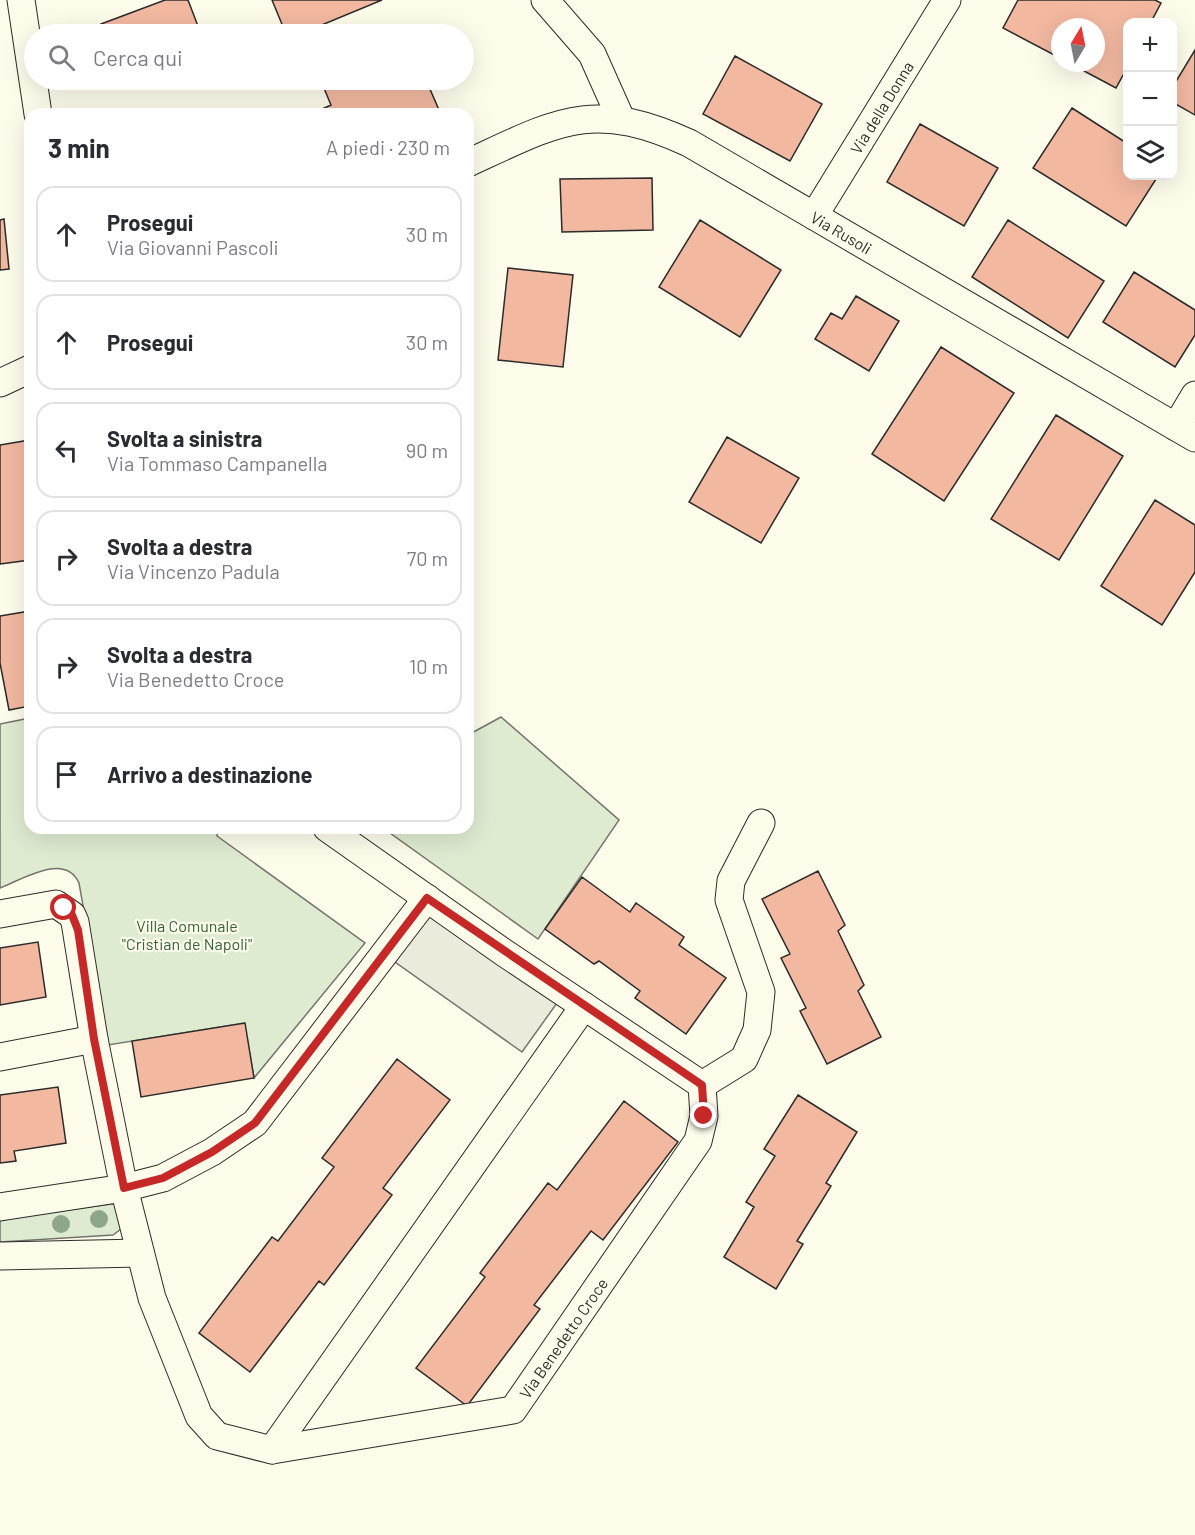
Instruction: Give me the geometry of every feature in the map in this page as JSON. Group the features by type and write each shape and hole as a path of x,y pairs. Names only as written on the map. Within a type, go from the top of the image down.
{"street":[{"path":"21,0 25,24"},
{"path":"545,0 592,54 621,119"},
{"name":"Via della Donna","path":"814,216 947,0"},
{"path":"34,90 37,108"},
{"name":"Via Rusoli","path":"474,160 544,128 583,118 621,119 656,128 689,143 1186,433"},
{"path":"0,383 24,372"},
{"path":"1186,433 1195,395"},
{"path":"336,834 702,1085 744,1059 757,1030 761,992 729,900 731,881 761,823"},
{"path":"0,1207 124,1188 163,1178 212,1152 255,1123 427,898"},
{"name":"Via Benedetto Croce","path":"0,914 56,904 72,915 78,930 94,1039 124,1188 152,1298 199,1416 217,1436 272,1450 513,1410 698,1141 704,1116 702,1085"},
{"path":"272,1450 584,1006"},
{"path":"0,1057 94,1039"},
{"path":"0,1256 140,1253"}],"green space":[{"path":"501,717 619,820 538,939 391,834 474,834 474,732"},
{"name":"Villa Comunale \"Cristian de Napoli\"","path":"24,719 24,834 217,834 365,943 254,1078 244,1023 108,1045 79,883 73,874 64,869 43,870 0,888 0,724"},
{"path":"117,1204 121,1229 113,1235 0,1242 0,1219"}],"shaded area":[{"path":"431,912 557,1003 522,1052 395,962"}],"building":[{"path":"165,0 188,0 197,24 101,24"},
{"path":"272,0 382,0 324,24 282,24"},
{"path":"1018,0 1155,0 1161,3 1153,18 1123,18 1123,75 1116,88 1086,72 1105,72 1105,18 1051,18 1051,53 1003,28"},
{"path":"1195,50 1195,115 1177,105 1177,80"},
{"path":"735,56 822,104 790,161 703,114"},
{"path":"325,90 430,90 438,108 324,108 331,105"},
{"path":"1072,108 1123,141 1123,180 1155,180 1126,226 1033,168"},
{"path":"920,124 998,168 964,226 887,182"},
{"path":"652,178 653,230 562,232 560,179"},
{"path":"4,219 9,269 0,270 0,220"},
{"path":"700,220 781,270 740,337 659,287"},
{"path":"1008,220 1104,281 1068,338 972,277"},
{"path":"508,268 573,275 563,367 498,360"},
{"path":"1134,272 1195,310 1195,335 1175,367 1103,322"},
{"path":"856,296 899,321 869,371 815,339 831,313 842,319"},
{"path":"941,347 1014,393 944,501 872,454"},
{"path":"1056,415 1123,456 1059,560 991,519"},
{"path":"727,437 799,478 761,543 689,502"},
{"path":"24,441 24,561 0,564 0,445"},
{"path":"1155,500 1195,525 1195,572 1162,625 1101,586"},
{"path":"24,612 24,707 9,710 0,663 0,616"},
{"path":"818,871 845,925 838,931 864,985 858,991 881,1037 827,1064 800,1011 806,1008 781,958 790,954 762,899"},
{"path":"582,877 630,912 636,903 684,937 679,945 726,978 686,1034 635,998 640,991 599,961 594,964 545,929"},
{"path":"38,942 46,997 0,1005 0,948"},
{"path":"245,1023 254,1078 141,1097 132,1041"},
{"path":"397,1059 450,1100 383,1188 392,1195 324,1285 319,1281 250,1372 199,1333 272,1237 278,1241 334,1167 322,1158"},
{"path":"58,1087 66,1143 14,1151 16,1161 0,1163 0,1095"},
{"path":"798,1095 857,1132 826,1183 831,1186 797,1241 803,1244 776,1289 724,1257 754,1207 746,1202 775,1156 764,1149"},
{"path":"624,1101 678,1142 603,1240 591,1231 534,1305 540,1309 467,1406 416,1368 485,1277 480,1273 548,1183 557,1190"}],"route":[{"path":"64,908 72,915 78,930 94,1039 124,1188 163,1178 212,1152 255,1123 427,898 503,952 702,1085 704,1116"}]}
